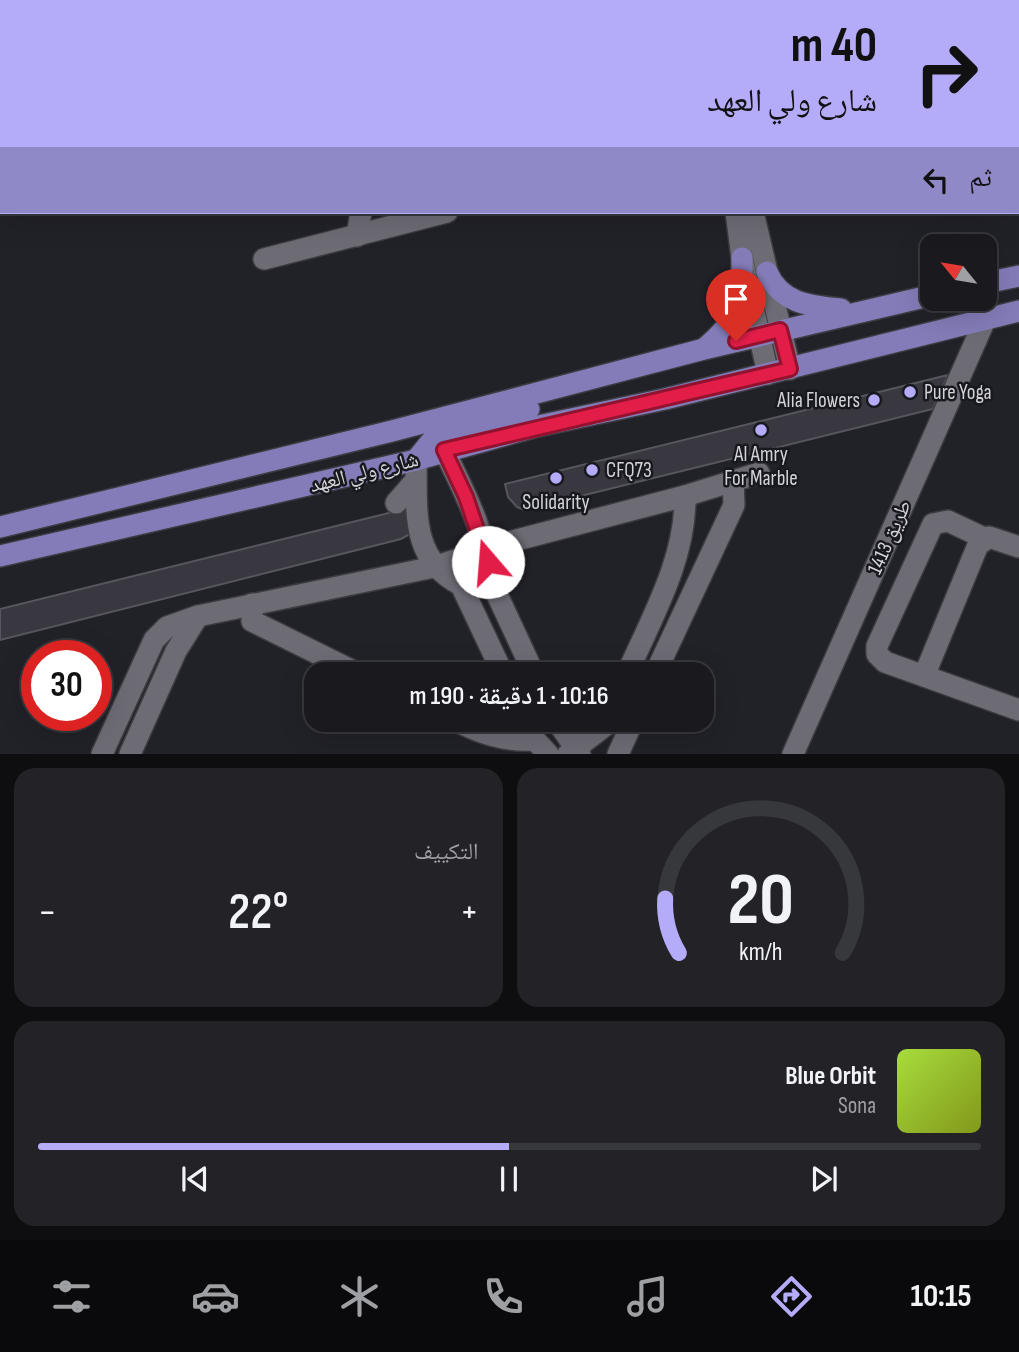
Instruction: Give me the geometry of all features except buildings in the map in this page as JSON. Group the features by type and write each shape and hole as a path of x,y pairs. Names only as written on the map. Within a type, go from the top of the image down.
{"main road":[{"path":"704,349 732,323 738,310 742,258"},
{"path":"766,272 772,285 803,305 857,311"},
{"path":"998,280 1019,275"},
{"path":"780,330 920,298"},
{"path":"790,369 1019,311"},
{"name":"شارع ولي العهد","path":"0,527 392,431 780,330"},
{"name":"شارع ولي العهد","path":"0,556 416,470 444,450 790,369"},
{"path":"416,470 434,438 534,408 601,376"}],"street":[{"path":"357,236 361,214"},
{"path":"264,259 440,214"},
{"path":"736,214 742,258 768,374"},
{"path":"753,214 790,369"},
{"name":"طريق 1413","path":"793,754 985,320"},
{"path":"444,450 466,497 485,551 488,575 528,662"},
{"path":"396,503 416,470"},
{"path":"416,470 422,542 434,567 461,585 497,662"},
{"path":"102,754 154,640 167,627 198,616 434,567 759,473"},
{"path":"661,662 734,505 733,480"},
{"path":"632,662 678,556 685,521 685,496"},
{"path":"1019,547 984,538 948,521 933,524 926,534 877,646 881,660 1019,710"},
{"path":"925,676 978,545 984,538"},
{"path":"461,585 488,575"},
{"path":"252,604 252,621 335,662"},
{"path":"130,754 176,651 198,616"},
{"path":"479,732 511,742 541,747"},
{"path":"563,732 575,751 598,732"},
{"path":"618,754 628,732"}],"place":[{"name":"Pure Yoga","path":"910,392"},
{"name":"Alia Flowers","path":"874,400"},
{"name":"Al Amry For Marble","path":"761,430"},
{"name":"CFQ73","path":"592,470"},
{"name":"Solidarity","path":"556,478"}],"route":[{"path":"488,562 466,497 444,450 790,369 780,330 736,341"}]}
